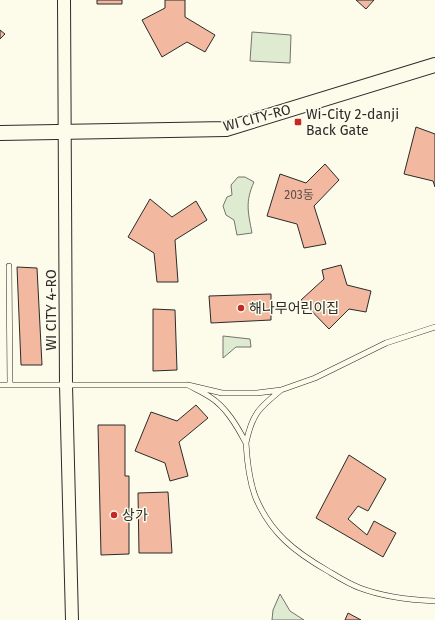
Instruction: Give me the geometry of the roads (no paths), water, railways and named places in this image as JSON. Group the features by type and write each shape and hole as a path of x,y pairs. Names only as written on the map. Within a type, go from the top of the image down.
{"main road":[{"name":"WI CITY-RO","path":"0,133 226,129 435,65"}],"street":[{"name":"WI CITY 4-RO","path":"64,0 66,132 66,385 72,620"}],"lane":[{"path":"9,266 10,385"},
{"path":"0,385 188,385 222,393 257,393 281,390 315,378 386,342 435,327"},
{"path":"188,385 218,402 230,417 246,442"},
{"path":"281,390 265,402 256,413 252,419 246,442 248,471 255,496 271,525 284,541 301,555 360,588 393,597 435,601"}],"place":[{"name":"Wi-City 2-danji Back Gate","path":"298,122"},
{"name":"해나무어린이집","path":"241,308"},
{"name":"상가","path":"114,515"}]}
